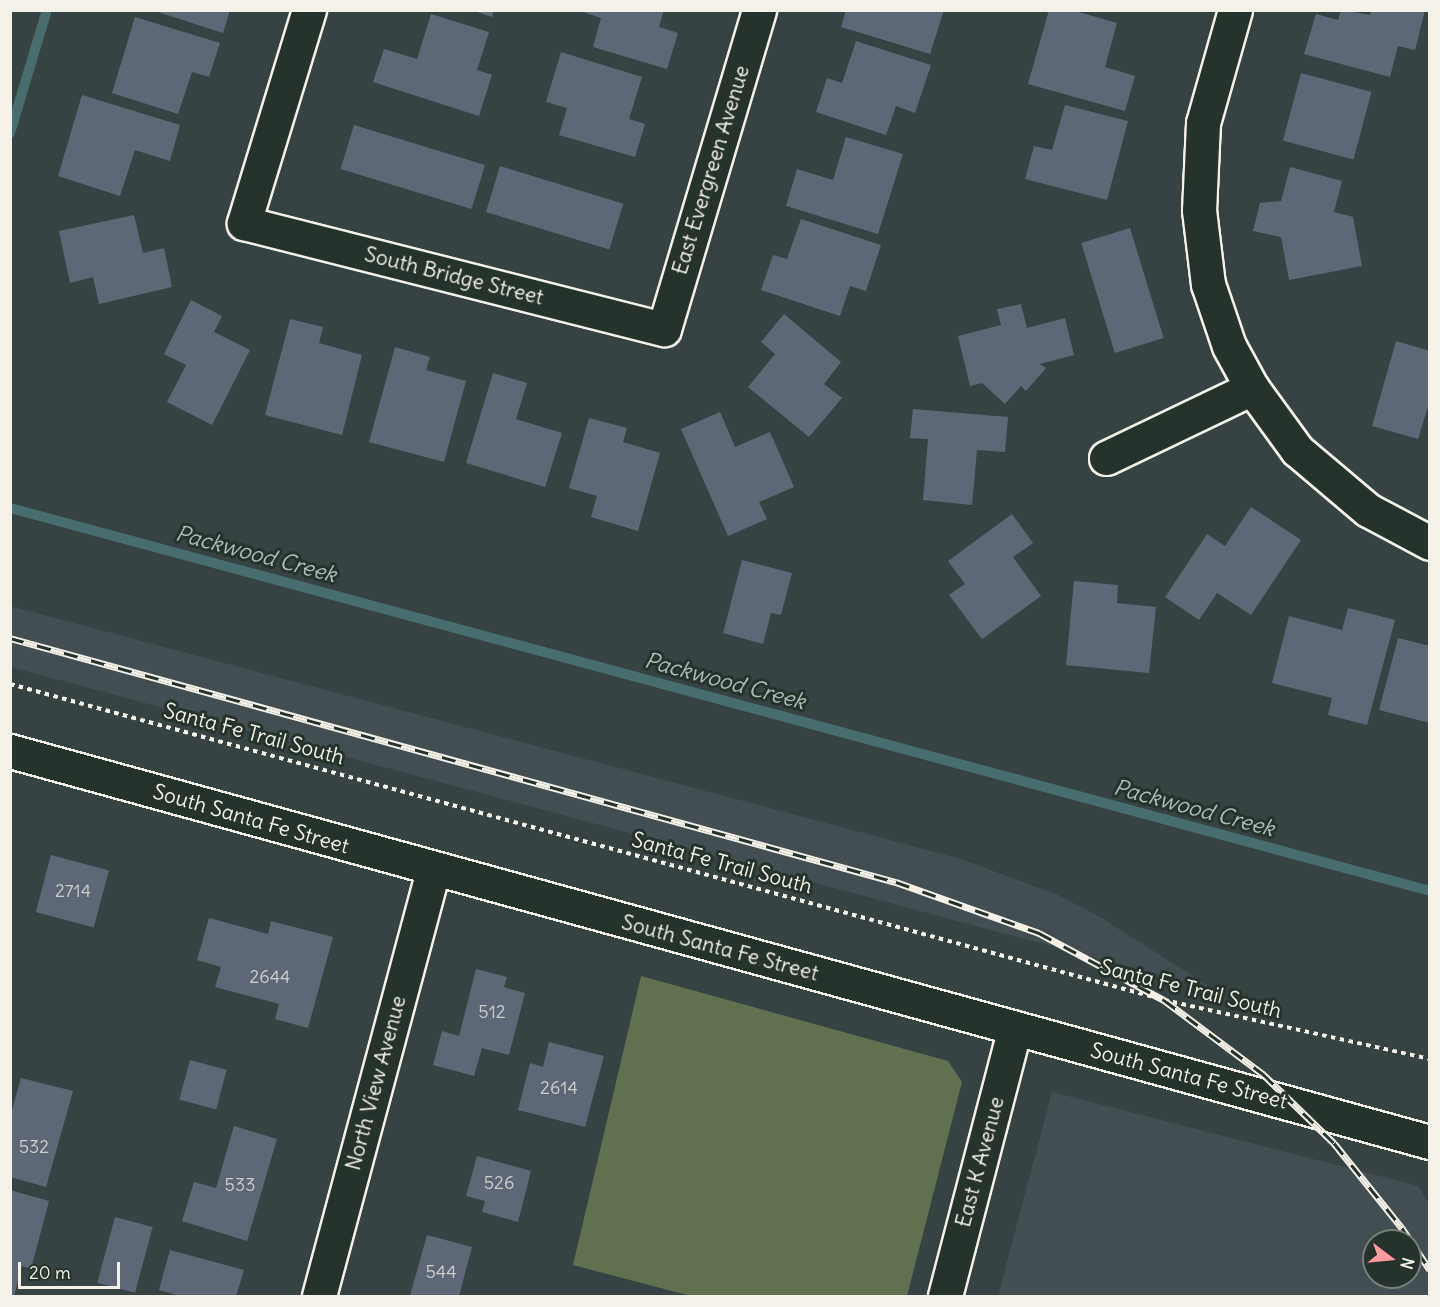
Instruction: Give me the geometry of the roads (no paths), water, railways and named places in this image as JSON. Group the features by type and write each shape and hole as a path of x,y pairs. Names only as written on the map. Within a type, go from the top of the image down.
{"street":[{"name":"South Bridge Street","path":"309,10 244,223 663,329"},
{"name":"East Evergreen Avenue","path":"663,329 759,10"},
{"path":"1235,10 1203,123 1199,210 1208,284 1230,346 1252,388 1297,450 1368,510 1430,543"},
{"path":"1106,458 1252,388"},
{"name":"South Santa Fe Street","path":"10,751 433,870 1430,1142"},
{"name":"North View Avenue","path":"319,1296 433,870"},
{"name":"East K Avenue","path":"945,1296 1015,1028"}],"waterway":[{"name":"Packwood Creek","path":"10,133 47,10"},
{"name":"Packwood Creek","path":"10,508 1430,891"}],"railway":[{"path":"10,638 896,882 1039,933 1164,1000 1263,1074 1334,1143 1402,1228 1430,1270"}]}
